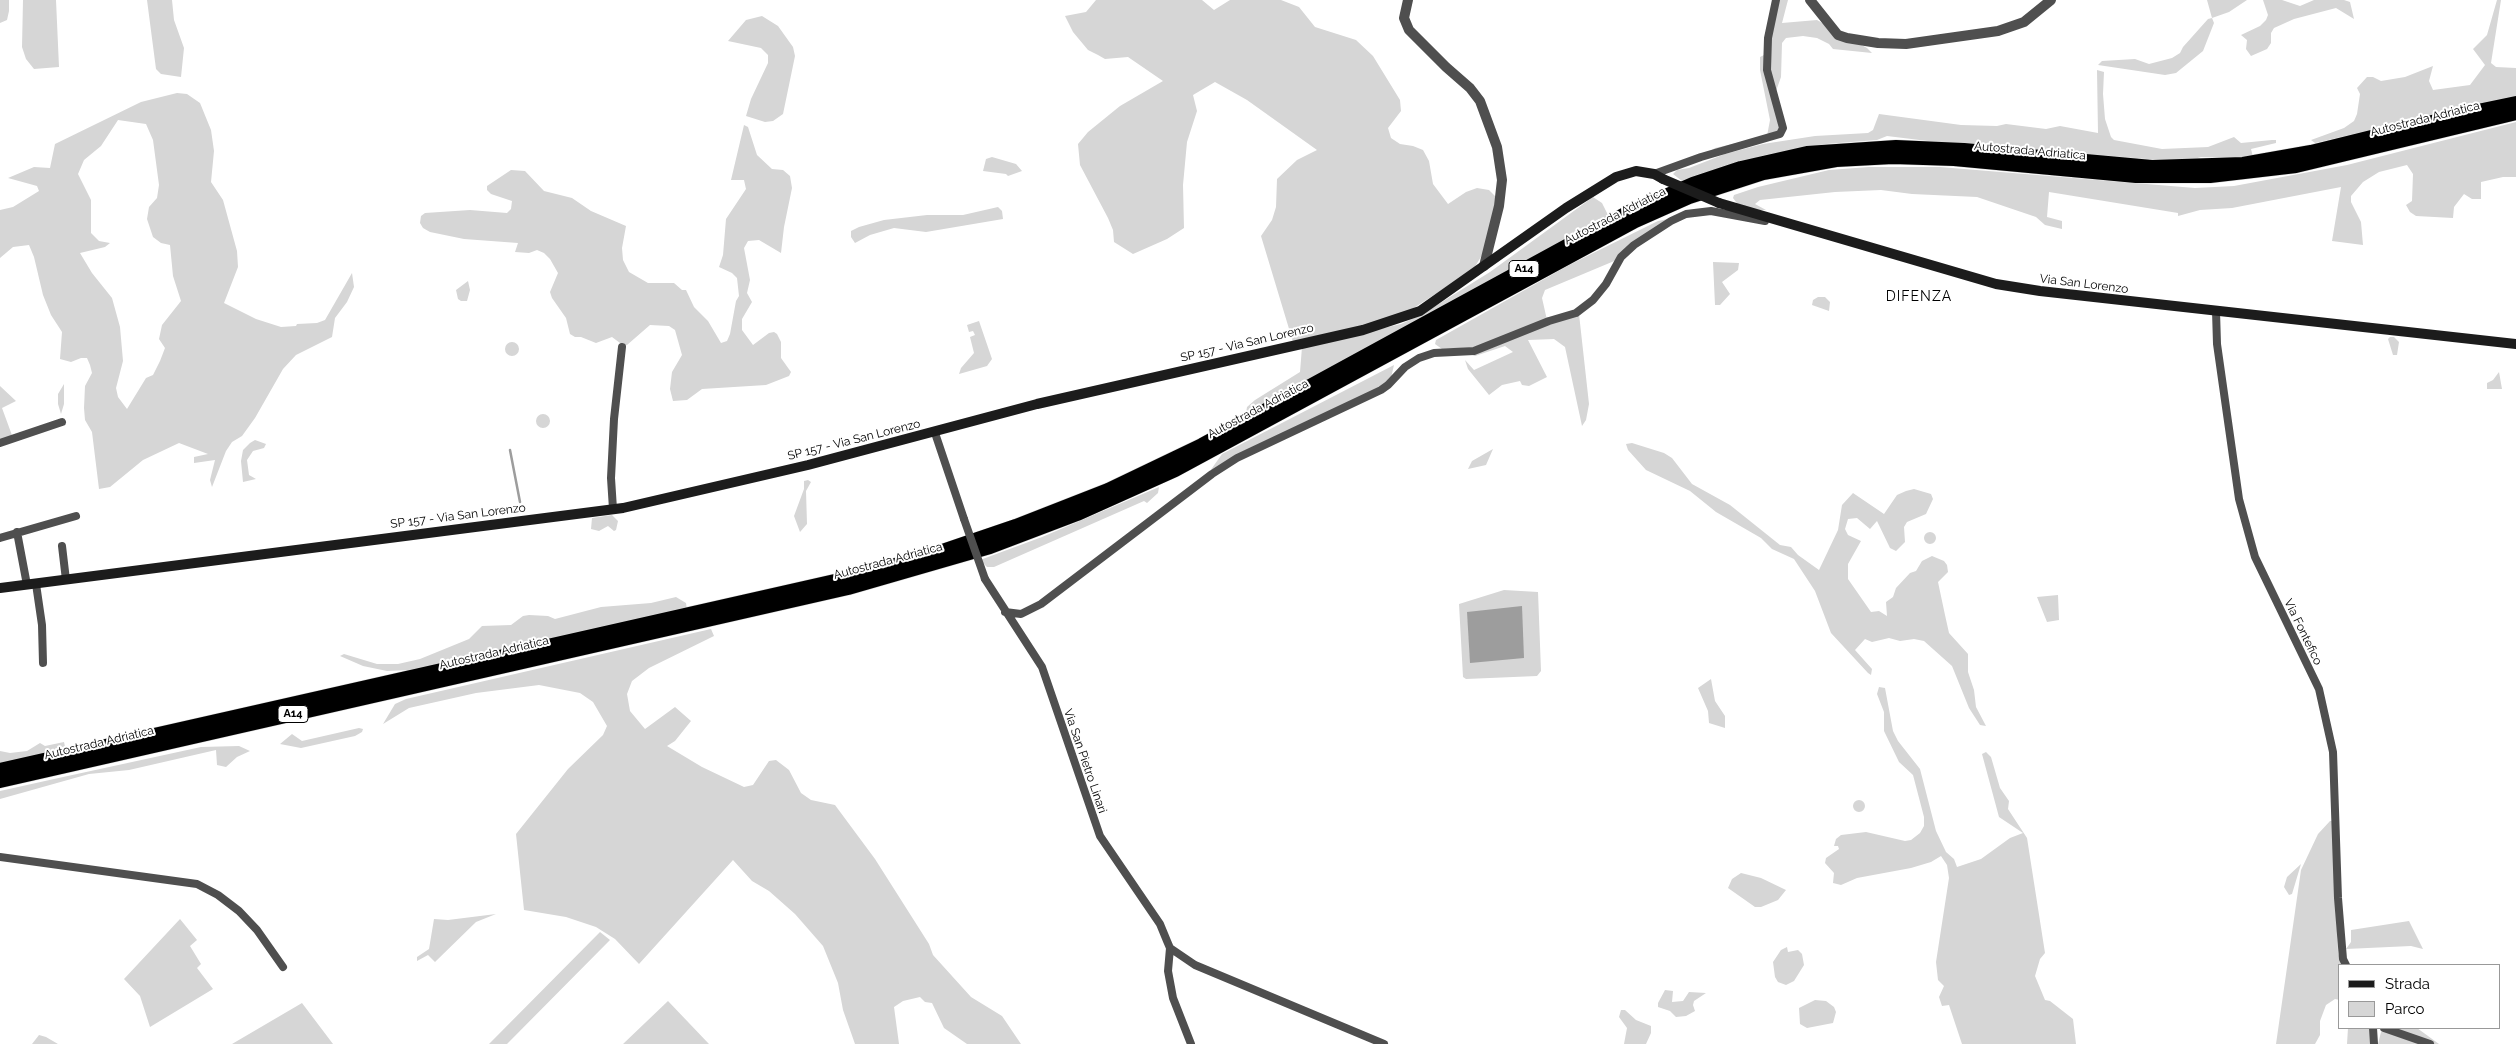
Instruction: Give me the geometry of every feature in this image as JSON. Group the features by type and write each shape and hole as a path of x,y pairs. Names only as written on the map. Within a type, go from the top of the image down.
{"highway":[{"name":"Autostrada Adriatica","path":"0,770 848,578 928,556 1000,532 1076,504 1173,460 1629,212 1693,184 1741,168 1807,153 1856,148 1896,147 1964,150 2143,166 2186,167 2243,164 2303,154 2516,103"},
{"name":"Autostrada Adriatica","path":"0,781 848,588 990,547 1108,501 1183,466 1635,221 1689,197 1762,173 1836,160 1893,156 1979,161 2136,176 2210,176 2296,166 2516,113"}],"main road":[{"name":"SP 157 - Via San Lorenzo","path":"0,588 613,509 808,465 935,433 1037,404 1363,330 1420,311 1566,208 1616,177 1636,171 1658,177"},
{"name":"Via San Lorenzo","path":"1658,177 1719,203 1996,284 2216,312 2516,344"}],"street":[{"path":"1408,0 1404,8 1404,18 1409,30 1434,56 1470,88 1480,101 1497,147 1502,180 1500,206 1484,266"},
{"path":"1658,177 1700,157 1780,134 1783,128 1767,70 1768,38 1776,0"},
{"path":"1810,0 1838,34 1847,38 1878,43 1906,44 1998,31 2024,22 2051,0"},
{"path":"1005,612 1021,614 1041,604 1212,474 1236,458 1381,390 1419,358 1434,353 1474,350 1549,321 1576,313 1593,300 1606,284 1621,257 1634,245 1671,221 1701,211 1768,221 1775,218"},
{"name":"Via Fontefico","path":"2216,312 2217,344 2239,499 2255,557 2318,689 2333,752 2338,898 2343,959 2346,964"},
{"path":"613,509 611,478 614,419 622,347"},
{"path":"0,443 62,422"},
{"name":"Via San Pietro Linari","path":"935,433 985,579 1042,667 1100,836 1160,924 1170,948 1168,971 1173,998 1192,1044"},
{"path":"0,538 76,516"},
{"path":"17,532 42,625 43,663"},
{"path":"62,546 66,580"},
{"path":"0,857 197,884 218,895 239,911 257,930 283,967"},
{"path":"1170,948 1195,965 1384,1044"},
{"path":"2373,1029 2374,1044"},
{"path":"2387,1029 2430,1044"}],"green space":[{"path":"0,0 9,0 9,11 7,20 0,23"},
{"path":"23,0 56,0 59,67 34,69 26,59 22,47"},
{"path":"147,0 172,0 174,20 184,48 181,77 161,74 156,69"},
{"path":"1096,0 1202,0 1214,10 1230,0 1281,0 1299,7 1315,27 1356,40 1373,56 1400,100 1401,111 1388,128 1391,138 1400,144 1423,150 1429,161 1433,184 1448,204 1466,192 1477,188 1489,190 1498,199 1485,250 1473,270 1409,311 1365,325 1293,342 1261,236 1272,220 1276,207 1277,179 1297,160 1317,150 1247,100 1215,82 1193,95 1197,111 1187,142 1183,185 1184,228 1167,239 1133,254 1114,242 1113,230 1108,218 1080,165 1078,144 1088,132 1120,106 1163,81 1128,57 1105,59 1088,50 1073,32 1065,16 1086,12"},
{"path":"1777,0 1788,0 1782,23 1817,20 1867,48 1872,53 1833,49 1829,44 1817,38 1803,36 1786,38 1782,43 1781,77 1775,94 1770,67 1770,39"},
{"path":"2207,0 2247,0 2229,12 2212,18"},
{"path":"2263,0 2282,0 2300,6 2314,0 2344,0 2350,2 2354,19 2336,8 2294,19 2274,28 2271,33 2271,43 2267,49 2251,56 2246,49 2247,40 2241,35 2260,26 2266,20 2268,15"},
{"path":"2497,0 2501,0 2491,63 2496,67 2516,68 2516,97 2315,143 2311,140 2344,128 2354,121 2360,94 2357,88 2367,77 2373,77 2381,81 2405,77 2433,66 2429,81 2433,90 2470,85 2485,65 2473,49 2487,35"},
{"path":"762,16 778,26 793,47 795,56 783,114 773,121 765,122 746,116 751,99 768,63 768,55 761,48 728,41 746,20"},
{"path":"2212,18 2214,23 2203,51 2176,73 2165,75 2098,65 2102,61 2135,59 2149,64 2172,58 2180,53 2208,19"},
{"path":"1766,54 1767,78 1779,122 1779,131 1776,135 1704,155 1715,148 1767,136 1770,120 1760,70 1760,57"},
{"path":"2097,70 2104,72 2105,119 2111,137 2114,140 2162,149 2208,147 2234,137 2241,143 2276,140 2276,143 2251,149 2253,157 2201,157 2184,162 1936,142 1887,136 1877,140 1826,144 1765,155 1682,181 1673,174 1677,170 1689,168 1725,154 1763,144 1815,136 1868,133 1873,130 1879,114 1961,125 1997,126 2006,124 2046,129 2060,126 2098,133"},
{"path":"177,93 187,94 200,103 211,130 214,151 211,182 223,200 237,251 238,267 224,303 256,319 281,327 317,323 325,320 352,273 354,287 347,302 335,318 332,337 296,355 283,369 255,418 242,436 232,442 226,451 212,487 210,480 215,460 194,463 194,457 208,454 179,443 143,460 110,487 99,489 92,432 85,420 85,386 92,373 87,358 71,362 60,359 62,332 51,315 43,295 34,257 29,245 13,247 0,258 0,210 13,207 39,191 37,186 8,178 34,167 50,168 55,144 141,102","holes":["118,120 146,124 153,140 159,185 157,198 149,207 147,219 153,237 161,243 170,245 173,276 181,301 162,325 159,339 165,348 160,361 153,375 146,378 127,409 118,397 116,388 123,361 120,327 112,298 92,273 80,253 105,247 110,243 99,241 91,233 91,200 78,174 84,160 101,146"]},
{"path":"2516,122 2516,177 2503,177 2481,182 2481,199 2472,199 2464,194 2454,207 2453,218 2416,216 2410,212 2406,205 2412,201 2413,174 2407,165 2379,172 2363,182 2351,196 2351,202 2361,222 2363,245 2332,241 2341,187 2232,208 2200,210 2178,216 2178,213 2049,192 2047,217 2062,221 2062,229 2045,225 2036,217 1977,197 1912,194 1881,190 1835,192 1760,200 1755,204 1766,210 1739,206 1733,198 1734,195 1758,187 1829,170 1869,167 1940,167 2195,188 2234,186 2347,165"},
{"path":"744,125 748,127 757,155 772,169 783,170 790,176 792,188 781,253 759,240 748,241 744,248 750,280 747,293 752,302 742,319 742,330 753,345 769,333 774,332 777,334 781,342 781,358 791,372 789,376 766,385 702,389 687,400 673,401 670,389 672,372 682,355 675,330 669,326 650,325 624,346 612,337 596,343 581,337 575,337 570,334 566,318 552,298 550,292 558,273 544,253 537,250 529,253 515,252 518,243 464,239 430,232 423,228 420,223 421,216 425,213 470,210 507,213 511,209 512,201 491,194 487,190 487,186 511,170 525,171 544,191 572,198 591,211 626,226 622,248 623,260 629,272 648,283 674,283 682,290 686,290 694,307 708,321 721,343 727,341 730,334 736,301 739,296 737,278 732,273 719,267 723,255 726,219 746,189 744,180 731,180"},
{"path":"992,157 1016,164 1022,171 1008,176 1006,174 983,171 986,159"},
{"path":"1593,197 1602,203 1609,217 1246,413 1247,407 1255,400 1300,372 1302,347 1401,324 1421,315 1490,272"},
{"path":"998,207 1002,211 1003,219 926,232 894,228 870,235 855,243 851,237 851,231 884,220 927,215 963,215"},
{"path":"1668,219 1619,259 1545,290 1542,298 1547,320 1478,347 1442,349 1435,344 1436,340 1569,265 1658,221"},
{"path":"1713,262 1739,263 1738,270 1722,282 1730,294 1720,305 1715,305"},
{"path":"468,281 470,290 467,301 461,301 458,299 456,290"},
{"path":"1818,297 1825,297 1830,302 1829,311 1812,305 1813,300"},
{"path":"1579,314 1589,404 1586,420 1582,426 1565,347 1554,339 1528,340 1547,377 1529,386 1522,385 1520,381 1502,385 1489,395 1468,369 1465,360 1474,370 1513,352 1505,346 1475,356 1467,353"},
{"path":"979,321 992,359 987,366 959,374 961,368 974,353 970,337 975,335 973,331 969,332 967,325"},
{"path":"2394,337 2399,342 2397,355 2393,355 2388,339"},
{"path":"509,342 515,342 519,349 515,356 509,356 505,352 505,346"},
{"path":"1394,365 1390,382 1210,471 1222,454"},
{"path":"2499,372 2502,389 2487,389 2487,383 2493,380"},
{"path":"64,384 64,404 61,414 58,394"},
{"path":"0,386 16,401 2,408 13,438 0,442"},
{"path":"540,414 546,414 550,421 546,428 540,428 536,424 536,418"},
{"path":"255,440 266,444 264,448 253,451 247,460 249,475 256,479 243,482 241,461 243,450"},
{"path":"1632,443 1664,453 1672,458 1692,484 1730,505 1780,545 1791,547 1798,555 1819,570 1838,530 1842,505 1853,493 1884,514 1897,495 1906,491 1914,489 1931,494 1933,499 1926,514 1907,522 1904,527 1905,542 1896,551 1890,548 1877,521 1870,529 1857,518 1848,519 1845,529 1848,535 1861,541 1848,564 1848,579 1871,612 1879,611 1887,616 1886,602 1893,597 1896,588 1910,573 1916,571 1922,561 1932,556 1944,561 1948,572 1938,582 1949,633 1968,654 1968,672 1974,690 1976,707 1986,726 1980,725 1969,708 1952,666 1924,641 1914,639 1900,641 1889,638 1872,642 1865,639 1855,650 1872,669 1871,675 1868,673 1831,633 1815,591 1794,559 1772,549 1761,538 1716,512 1690,491 1646,470 1628,450 1626,444"},
{"path":"1493,449 1486,465 1468,469 1472,461"},
{"path":"808,480 811,482 806,491 807,524 800,532 794,516 804,489 804,481"},
{"path":"1159,487 1158,493 1147,503 1144,501 994,567 987,567 980,560 1042,537"},
{"path":"612,515 618,521 616,530 614,531 608,526 599,531 591,529 592,518"},
{"path":"1930,532 1936,538 1930,544 1924,538"},
{"path":"1504,590 1538,592 1541,671 1537,676 1466,679 1463,677 1459,604"},
{"path":"2058,595 2059,620 2047,622 2037,597"},
{"path":"676,597 686,603 687,610 410,670 387,671 363,666 340,656 344,654 377,664 398,664 420,659 469,639 482,626 511,625 523,616 548,616 555,619 601,607 651,603"},
{"path":"711,629 714,636 649,668 632,681 627,694 630,711 645,729 675,707 691,721 675,741 667,746 702,767 744,787 753,785 769,761 776,760 789,770 801,793 811,800 835,805 875,859 929,944 933,955 971,997 1002,1016 1021,1044 967,1044 944,1028 932,1003 925,1002 920,997 903,1001 894,1007 899,1044 855,1044 843,1010 838,983 823,946 795,914 769,891 752,881 733,860 639,964 615,939 596,927 566,917 524,910 516,834 568,769 603,735 607,726 593,702 580,693 539,685 476,693 409,708 383,724 395,704 406,699"},
{"path":"1711,679 1715,701 1725,716 1725,728 1709,723 1708,711 1698,688"},
{"path":"1879,687 1885,688 1893,731 1898,741 1920,769 1936,831 1946,852 1954,859 1957,867 1981,859 2010,838 2023,833 1999,817 1982,754 1986,752 1991,757 2000,788 2009,801 2008,809 2027,838 2045,953 2040,959 2035,976 2045,1000 2050,1001 2073,1019 2076,1044 1962,1044 1949,1005 1942,1006 1939,997 1944,986 1938,980 1936,962 1949,878 1947,865 1941,856 1931,862 1911,868 1857,878 1841,885 1833,883 1834,873 1825,863 1826,858 1839,849 1838,846 1834,846 1836,839 1841,835 1866,832 1905,841 1911,840 1920,833 1924,826 1924,817 1913,775 1899,762 1884,731 1884,712 1877,694"},
{"path":"359,728 363,729 362,732 355,736 301,748 280,744 292,734 302,741"},
{"path":"64,742 66,751 0,765 0,751 10,753 27,751 40,743 45,746"},
{"path":"239,746 250,751 237,757 226,767 217,765 216,750 129,770 89,774 0,799 0,791 54,779 201,747"},
{"path":"1859,800 1865,806 1859,812 1853,806"},
{"path":"2330,821 2333,821 2338,953 2342,964 2338,964 2338,1000 2335,999 2326,1005 2320,1021 2320,1035 2315,1044 2276,1044 2301,870 2318,834"},
{"path":"2301,864 2292,894 2289,895 2284,887 2287,877"},
{"path":"1741,873 1761,878 1786,890 1778,900 1761,907 1755,907 1728,888 1732,879"},
{"path":"496,914 476,922 435,962 428,955 417,961 417,957 429,949 434,919 448,920"},
{"path":"180,919 197,940 190,946 201,964 197,968 213,989 150,1027 140,996 124,979"},
{"path":"2409,921 2423,949 2411,946 2346,949 2351,942 2351,930"},
{"path":"600,932 610,940 507,1044 489,1044"},
{"path":"1787,947 1788,952 1798,950 1802,954 1804,965 1794,981 1786,985 1778,982 1775,977 1773,962 1781,950"},
{"path":"1665,990 1673,991 1672,1002 1683,1001 1689,992 1706,993 1694,1001 1695,1011 1686,1016 1676,1017 1670,1011 1658,1007 1658,1003"},
{"path":"1815,1000 1826,1001 1834,1007 1836,1012 1833,1023 1807,1028 1800,1024 1799,1008"},
{"path":"668,1001 709,1044 623,1044"},
{"path":"302,1003 333,1044 232,1044"},
{"path":"1621,1010 1625,1010 1636,1020 1651,1026 1651,1033 1646,1044 1624,1044 1627,1028 1619,1017"},
{"path":"2348,1029 2370,1029 2372,1044 2347,1044"},
{"path":"2382,1029 2418,1029 2439,1044 2378,1044"},
{"path":"39,1035 46,1037 58,1044 32,1044"}],"shaded area":[{"path":"1522,606 1524,658 1470,663 1467,612"}],"waterway":[{"path":"510,450 520,502"}],"district":[{"name":"DIFENZA","path":"1919,297"}]}
